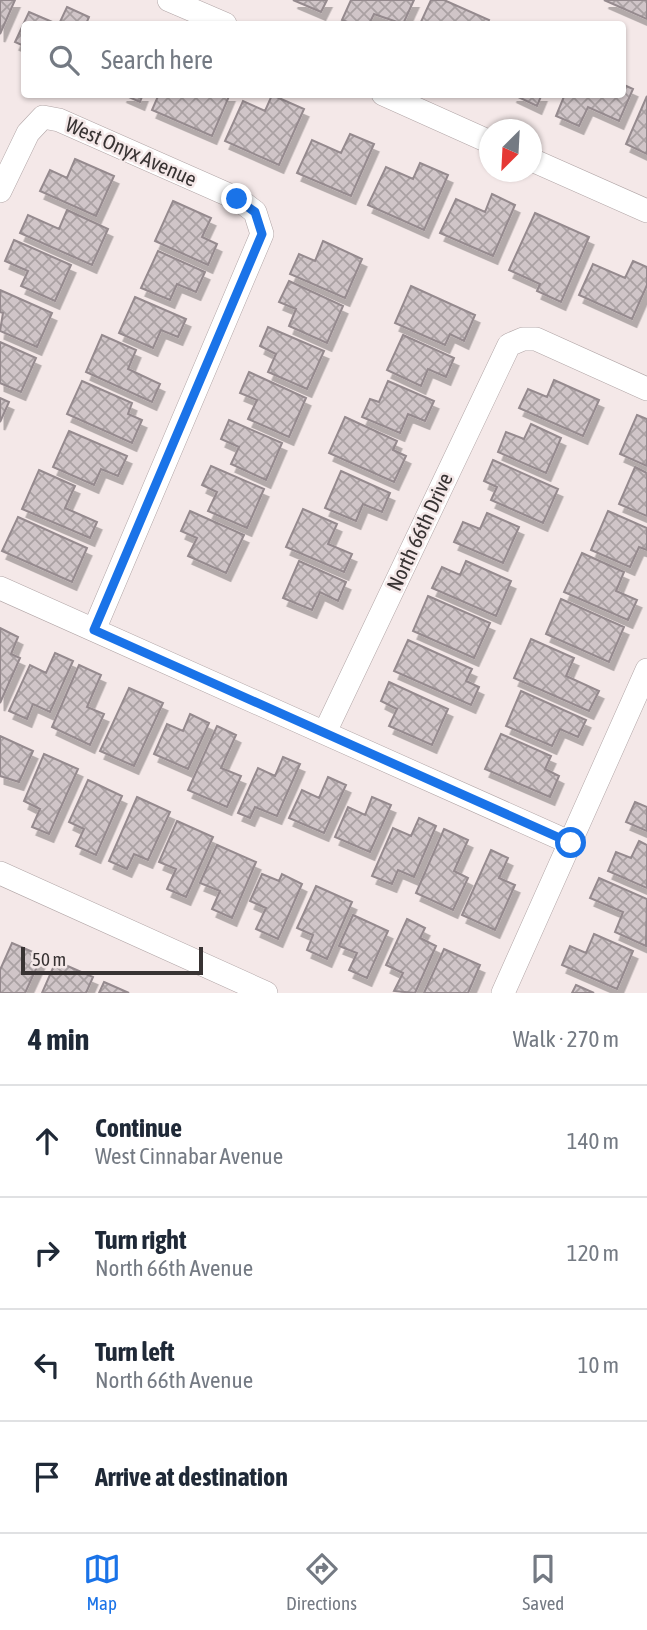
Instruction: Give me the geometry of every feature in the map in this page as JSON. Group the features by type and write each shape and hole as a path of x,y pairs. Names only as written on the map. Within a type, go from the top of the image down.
{"street":[{"path":"169,0 218,21"},
{"path":"392,98 479,137"},
{"name":"West Onyx Avenue","path":"0,191 28,133 43,117 60,120 237,199 255,212 262,234 94,630"},
{"path":"542,165 647,211"},
{"name":"North 66th Drive","path":"325,732 509,345 523,339 536,339 647,389"},
{"path":"0,588 571,843"},
{"path":"503,993 647,670"},
{"path":"0,873 266,993"}],"building":[{"path":"0,0 15,0 0,34"},
{"path":"293,0 327,0 321,12"},
{"path":"351,0 414,0 404,21 394,21 374,14 370,21 342,20"},
{"path":"431,0 444,0 489,20 488,21 421,21"},
{"path":"604,0 647,0 647,19"},
{"path":"67,7 89,17 87,21 60,21"},
{"path":"29,12 50,21 25,21"},
{"path":"21,29 21,45 15,42"},
{"path":"626,86 633,89 619,121 588,107 579,126 556,116 563,98 626,98"},
{"path":"647,96 647,154 626,144"},
{"path":"157,98 228,98 212,136 152,110"},
{"path":"271,98 279,98 304,109 279,165 225,141 243,101 265,111"},
{"path":"520,98 540,98 537,106"},
{"path":"350,134 374,144 351,196 297,173 312,140 341,153"},
{"path":"75,159 114,176 96,216 40,191 50,170 67,178"},
{"path":"420,163 448,175 424,230 368,205 386,167 413,179"},
{"path":"492,194 515,205 493,256 440,233 456,199 485,212"},
{"path":"173,201 211,218 202,237 217,244 208,265 155,241"},
{"path":"67,210 108,229 92,265 20,233 28,215 59,229"},
{"path":"535,213 589,237 561,302 537,291 540,284 509,270"},
{"path":"14,240 71,265 55,301 21,286 28,271 5,261"},
{"path":"323,241 362,259 345,298 290,274 299,254 315,261"},
{"path":"158,251 205,272 196,292 177,284 170,300 141,288"},
{"path":"633,261 647,267 647,285 632,319 579,295 593,264 625,278"},
{"path":"289,281 343,306 327,343 289,326 296,309 279,302"},
{"path":"411,286 475,315 464,341 450,334 445,345 395,323"},
{"path":"0,290 52,313 37,347 0,331 3,313 0,312"},
{"path":"135,297 186,319 178,337 161,330 153,348 119,333"},
{"path":"268,327 324,351 307,389 268,372 276,354 260,346"},
{"path":"102,335 136,350 128,369 160,384 152,402 86,372"},
{"path":"403,335 454,358 446,377 428,369 421,386 387,370"},
{"path":"0,342 36,358 21,392 0,383"},
{"path":"249,372 306,398 289,437 248,419 257,400 240,393"},
{"path":"554,380 599,400 583,436 519,408 528,389 547,397"},
{"path":"82,381 132,403 128,414 142,420 132,443 67,414"},
{"path":"388,381 434,401 425,421 408,414 400,433 362,417 370,399 379,402"},
{"path":"0,398 9,402 0,422"},
{"path":"637,415 647,419 647,466 620,454"},
{"path":"345,417 397,441 393,450 406,456 394,482 329,453"},
{"path":"229,420 282,443 266,480 231,464 239,447 221,439"},
{"path":"531,424 561,438 546,473 498,452 506,432 524,439"},
{"path":"69,431 127,456 118,476 101,469 94,485 53,467"},
{"path":"493,460 558,489 543,523 491,500 497,487 484,481"},
{"path":"211,466 264,489 247,528 208,511 217,492 202,485"},
{"path":"635,467 647,473 647,516 619,504"},
{"path":"39,470 75,486 65,508 97,522 90,538 22,509"},
{"path":"341,471 390,493 382,512 363,504 356,521 325,508"},
{"path":"303,509 337,524 328,544 352,554 344,572 286,547"},
{"path":"190,511 244,535 226,573 188,556 197,538 181,531"},
{"path":"608,511 647,528 647,550 639,547 630,567 591,550"},
{"path":"487,513 519,527 503,563 454,542 463,522 480,529"},
{"path":"18,517 87,548 72,582 2,551"},
{"path":"582,553 624,572 616,591 637,600 628,620 564,592"},
{"path":"299,561 346,582 338,601 320,592 312,610 283,598"},
{"path":"466,561 511,581 496,616 432,588 442,567 460,575"},
{"path":"428,596 490,623 474,658 413,631"},
{"path":"561,599 624,627 609,662 546,634"},
{"path":"0,628 18,637 11,654 20,658 0,703"},
{"path":"531,639 574,658 566,676 599,691 589,711 514,678"},
{"path":"408,640 472,669 466,681 479,687 471,705 394,671"},
{"path":"55,653 73,661 50,712 33,704 27,719 9,711 30,665 46,673"},
{"path":"79,665 101,675 87,707 104,714 90,745 52,727"},
{"path":"389,682 448,709 432,745 389,726 397,709 381,701"},
{"path":"129,688 163,703 134,766 100,751"},
{"path":"521,691 586,720 578,737 560,729 552,746 506,726"},
{"path":"190,714 209,723 188,769 154,754 167,724 183,731"},
{"path":"217,726 236,735 221,768 241,776 227,807 188,790"},
{"path":"501,734 551,756 545,769 559,776 550,797 485,769"},
{"path":"0,736 33,751 19,782 0,776"},
{"path":"44,754 78,769 49,834 32,827 40,809 24,801"},
{"path":"283,757 300,764 277,816 255,807 250,818 238,813 258,768 275,776"},
{"path":"328,777 346,785 324,833 289,818 302,790 319,798"},
{"path":"88,780 122,796 96,855 76,846 84,829 69,822"},
{"path":"137,797 170,812 148,860 134,854 127,869 109,861"},
{"path":"372,797 391,805 370,852 335,837 348,807 365,815"},
{"path":"635,802 647,807 647,831 626,822"},
{"path":"419,818 436,826 414,877 398,870 392,884 372,876 393,828 411,836"},
{"path":"177,821 213,837 186,897 167,889 176,869 159,862"},
{"path":"444,829 468,840 454,871 468,878 453,910 416,893"},
{"path":"639,841 647,845 647,888 608,871 616,852 631,858"},
{"path":"217,845 256,862 232,918 212,909 220,891 200,883"},
{"path":"491,850 508,858 499,878 515,885 495,930 462,915"},
{"path":"262,874 279,881 282,874 302,884 278,939 256,929 266,908 250,901"},
{"path":"599,878 647,899 646,946 615,932 623,912 590,898"},
{"path":"316,886 352,902 327,959 307,950 313,935 297,928"},
{"path":"353,915 388,931 367,978 349,970 357,953 339,946"},
{"path":"407,919 425,928 420,938 436,946 415,993 394,991 403,973 386,965"},
{"path":"594,934 633,951 617,989 562,965 570,946 586,953"},
{"path":"12,943 42,956 25,993 0,993 0,970"},
{"path":"444,949 480,965 468,993 424,993"},
{"path":"56,961 93,977 86,993 42,993"},
{"path":"104,982 129,993 99,993"},
{"path":"576,985 594,993 572,993"}],"route":[{"path":"237,199 255,212 262,234 94,630 571,843"}]}
